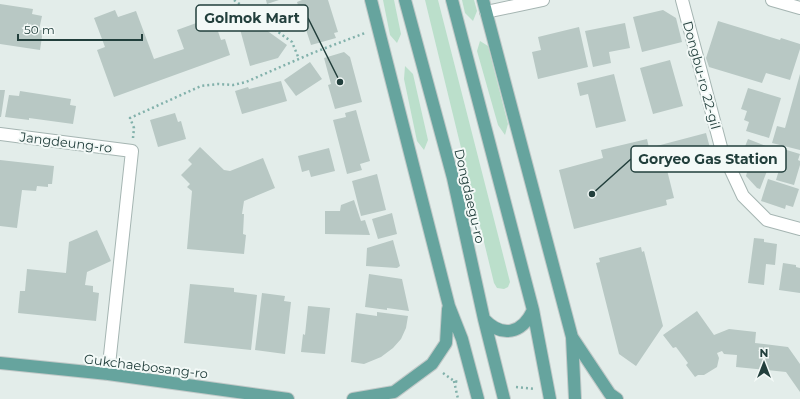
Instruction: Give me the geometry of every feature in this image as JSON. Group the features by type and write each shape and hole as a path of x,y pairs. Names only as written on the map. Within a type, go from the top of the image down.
{"main road":[{"path":"371,0 449,306 462,339 478,399"},
{"name":"Dongdaegu-ro","path":"405,0 453,178 484,319 504,399"},
{"path":"452,0 533,310 549,395"},
{"path":"483,0 572,337 575,399"},
{"path":"353,399 394,392 432,364 446,343 449,306"},
{"path":"484,319 491,327 511,331 521,327 528,320 533,310"},
{"path":"572,337 610,394 616,399"},
{"name":"Gukchaebosang-ro","path":"0,362 108,374 288,399"}],"street":[{"path":"486,12 543,0"},
{"name":"Dongbu-ro 22-gil","path":"682,0 722,151 742,196 767,220 800,229"},
{"path":"772,0 800,8"},
{"name":"Jangdeung-ro","path":"0,134 132,151"},
{"path":"108,374 132,151"}],"path":[{"path":"234,0 292,42 299,59"},
{"path":"132,151 134,128 130,118 201,86 218,84 233,85 246,82 315,52 378,28"},
{"path":"458,399 454,381 474,383"},
{"path":"501,385 549,395"}],"green space":[{"path":"383,0 394,0 401,34 397,43 390,35"},
{"path":"425,0 438,0 510,282 508,287 504,289 497,288 494,283"},
{"path":"462,0 474,0 477,11 473,21 465,13"},
{"path":"480,41 488,46 508,124 505,135 498,125 477,51"},
{"path":"405,66 413,74 428,140 424,150 417,141 404,79"}],"building":[{"path":"266,0 279,0 267,4"},
{"path":"302,0 328,0 338,32 334,33 336,38 311,45 297,2"},
{"path":"0,4 33,9 32,14 42,16 39,30 43,30 40,50 0,44"},
{"path":"234,7 287,45 278,58 250,66"},
{"path":"115,10 118,17 136,11 154,59 184,49 177,30 213,17 221,40 225,39 230,55 114,97 97,50 105,47 94,18"},
{"path":"663,10 676,18 682,42 642,52 633,17"},
{"path":"718,21 780,40 781,38 800,44 800,49 790,80 766,73 762,83 709,67 706,58"},
{"path":"625,23 630,48 609,52 611,63 593,67 585,31"},
{"path":"579,27 588,67 538,79 532,52 541,50 538,37"},
{"path":"344,52 350,57 362,102 335,109 328,85 331,84 324,58"},
{"path":"670,60 683,106 653,114 640,68"},
{"path":"310,62 322,79 296,96 284,80"},
{"path":"614,74 626,121 596,128 588,94 580,96 577,83"},
{"path":"800,74 800,150 772,143 777,126 785,128"},
{"path":"281,81 287,101 242,114 235,91"},
{"path":"748,88 781,98 769,138 746,131 749,122 744,120 747,111 741,109"},
{"path":"0,90 5,90 1,117 0,117"},
{"path":"20,91 71,99 70,105 76,106 73,124 29,118 29,120 5,117 9,95 19,96"},
{"path":"356,110 370,161 360,164 362,170 347,174 333,120 346,117 345,113"},
{"path":"175,113 178,122 181,121 186,139 158,147 150,120"},
{"path":"706,133 713,159 667,170 674,198 666,200 667,205 574,229 559,170 603,158 601,150 647,139 649,148"},
{"path":"748,139 776,150 770,166 742,154"},
{"path":"200,147 224,170 230,171 263,158 275,188 244,201 242,214 244,214 243,234 246,235 244,254 187,249 192,191 187,187 190,184 181,175 192,164 188,160"},
{"path":"329,148 335,171 311,177 309,170 302,172 298,156"},
{"path":"780,148 800,154 798,160 800,161 800,165 794,185 776,180 779,170 774,169"},
{"path":"0,160 54,166 52,184 48,184 48,187 37,186 36,191 22,190 17,228 0,226"},
{"path":"749,165 767,171 760,189 757,188 746,176"},
{"path":"377,174 386,210 361,216 352,181"},
{"path":"768,179 799,189 793,207 786,205 785,209 761,201"},
{"path":"354,200 361,221 365,220 370,235 325,234 325,211 340,211 341,205"},
{"path":"392,213 397,234 378,239 372,219"},
{"path":"97,230 111,261 87,272 85,285 93,286 93,292 99,293 96,321 18,313 20,291 25,291 27,269 66,273 69,242"},
{"path":"754,238 764,239 764,242 777,244 775,265 766,264 764,285 748,283"},
{"path":"393,240 400,266 397,268 366,266 367,248"},
{"path":"641,247 642,252 644,251 663,326 636,366 619,354 596,263 600,262 599,258"},
{"path":"783,263 796,265 796,267 800,268 800,293 779,290"},
{"path":"369,274 402,279 409,311 365,307"},
{"path":"190,284 234,288 234,292 257,295 251,350 184,343"},
{"path":"262,293 285,296 284,301 291,302 285,354 255,350"},
{"path":"308,306 330,308 325,354 301,352 303,334 305,335"},
{"path":"697,311 714,335 729,329 756,332 755,343 788,347 800,364 800,392 786,372 736,367 737,355 724,354 722,351 717,353 719,358 717,367 704,375 698,375 695,377 686,365 688,363 676,347 673,348 663,335"},
{"path":"377,312 408,316 406,328 401,339 393,348 381,357 364,364 351,362 356,313 377,316"}],"place":[{"name":"Golmok Mart","path":"340,82"},
{"name":"Goryeo Gas Station","path":"592,194"}]}
